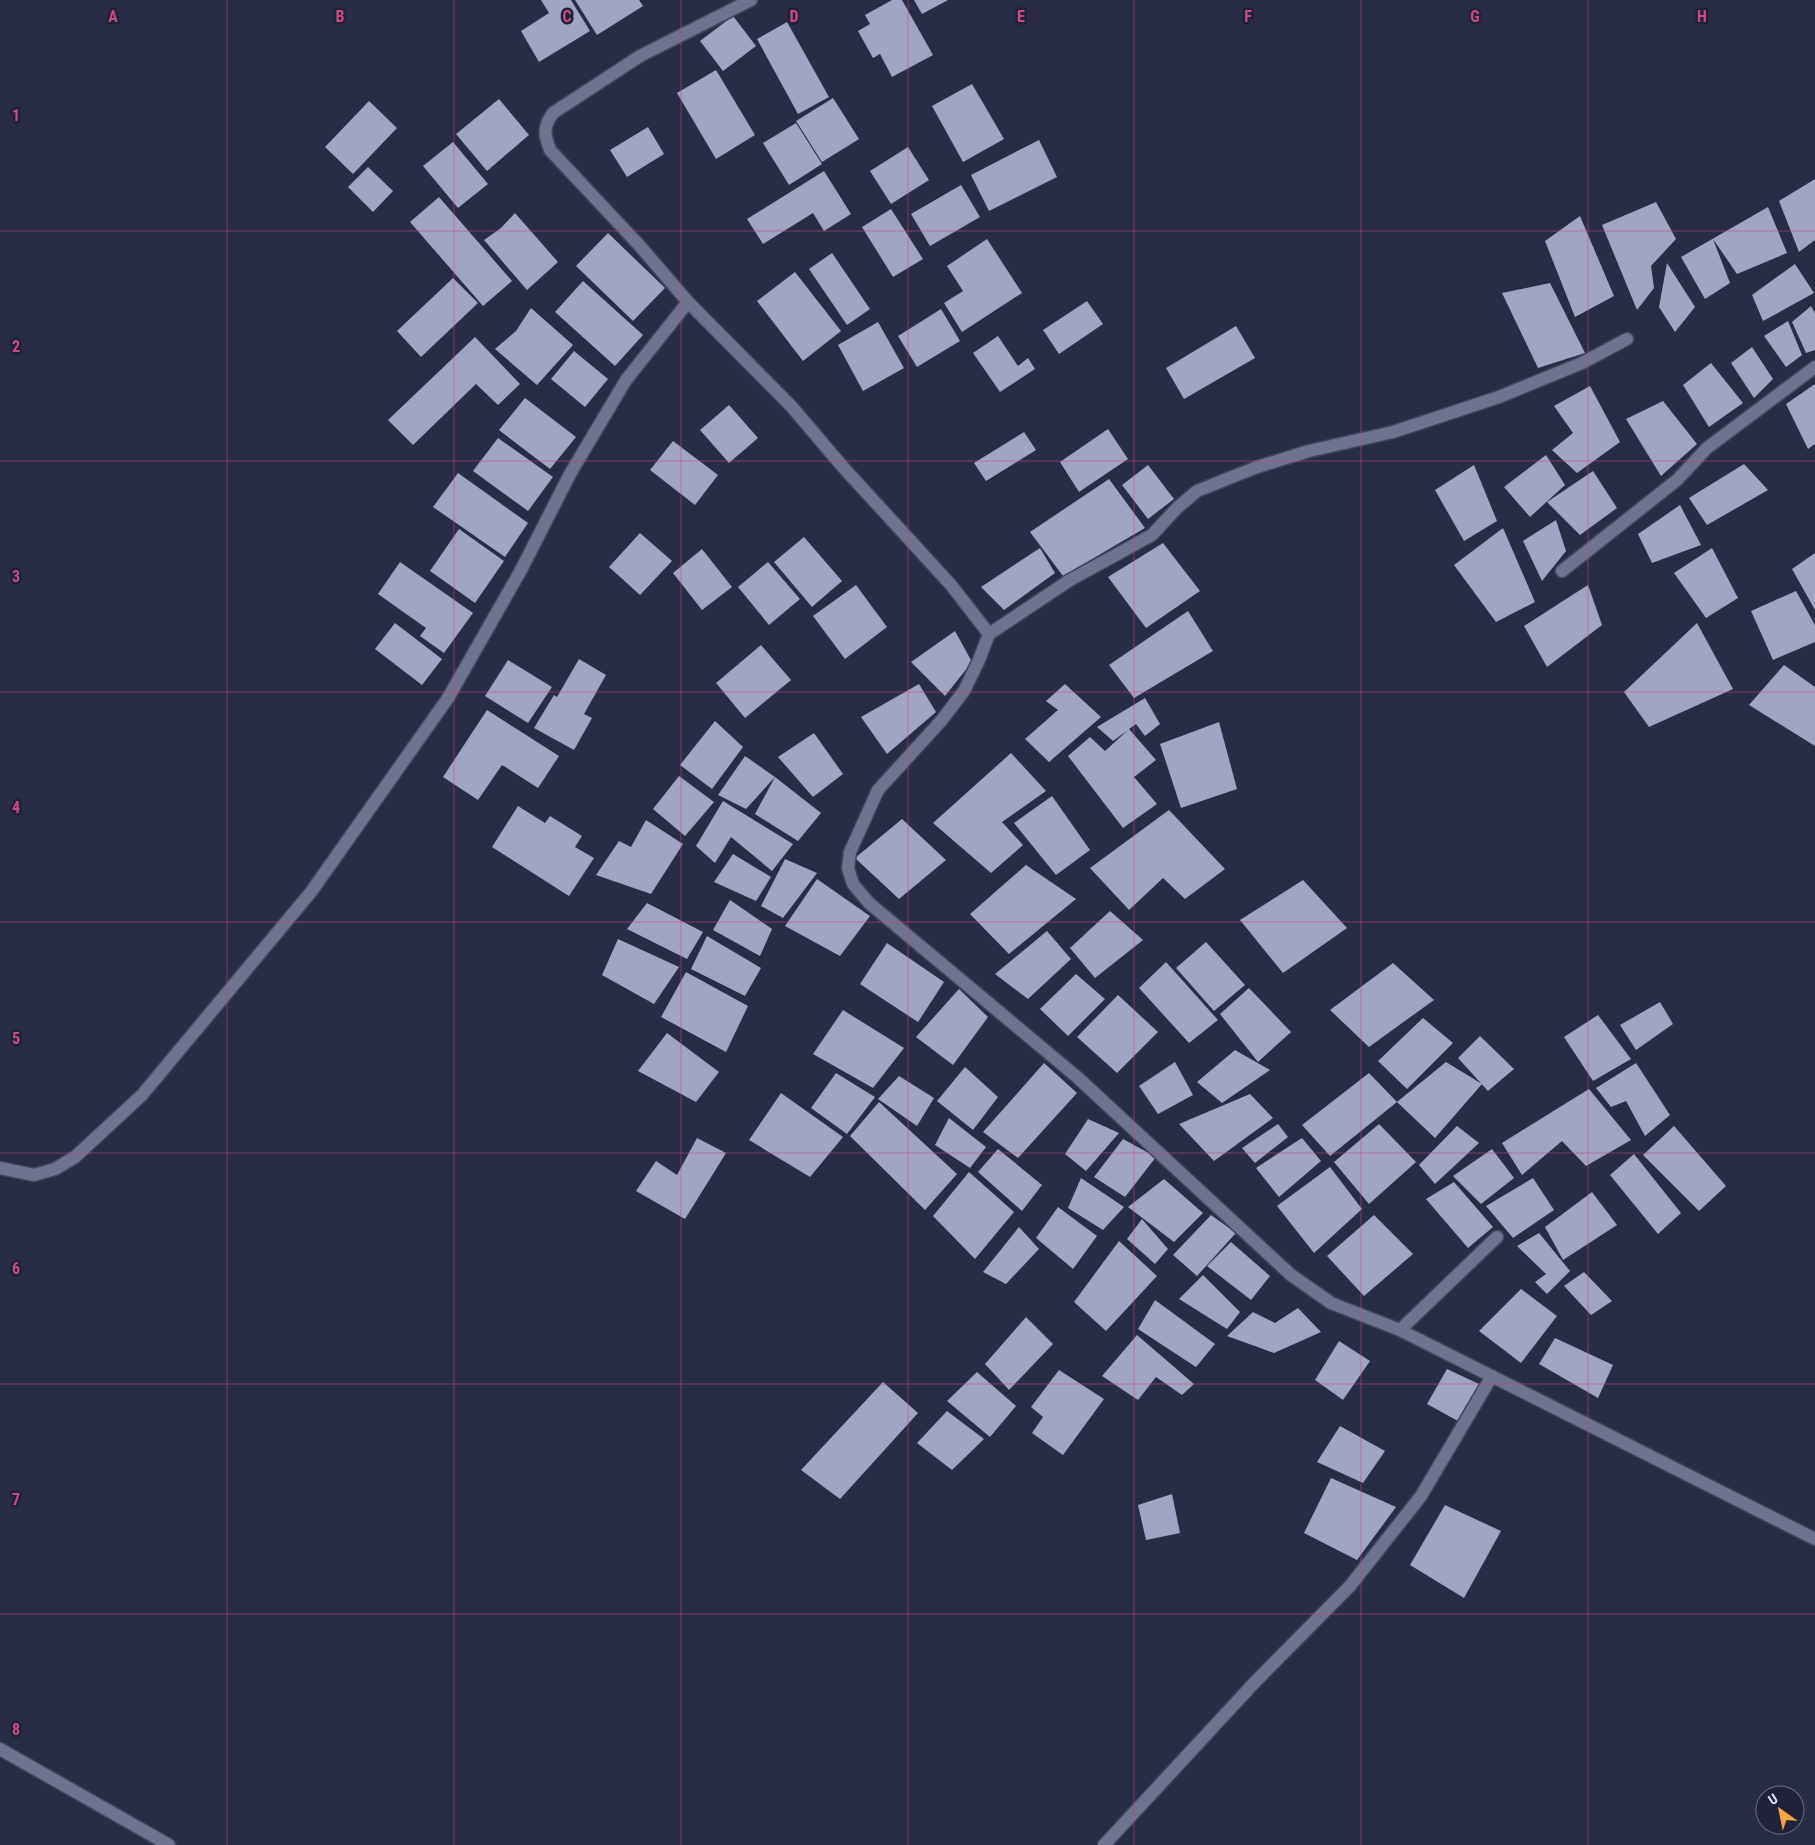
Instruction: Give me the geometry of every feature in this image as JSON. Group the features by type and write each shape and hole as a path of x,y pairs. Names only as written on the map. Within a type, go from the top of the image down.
{"street":[{"path":"751,0 640,56 553,113 546,123 545,137 550,150 639,244 688,302 792,407 842,466 950,585 990,634"},
{"path":"0,1168 34,1175 55,1169 76,1157 142,1095 311,892 448,698 520,570 570,474 626,380 688,302"},
{"path":"1627,339 1582,363 1499,397 1392,432 1309,451 1257,467 1198,491 1177,508 1152,535 1070,580 990,634 964,691 941,721 878,790 850,852 848,868 853,884 869,903 1077,1077 1291,1275 1331,1303 1400,1330 1754,1510 1815,1539"},
{"path":"1562,571 1677,480 1706,448 1815,367"},
{"path":"1400,1330 1497,1237"},
{"path":"1104,1845 1254,1682 1350,1586 1421,1496 1492,1376"},
{"path":"0,1749 169,1845"}],"building":[{"path":"541,0 571,0 590,31 539,62 521,31 549,13"},
{"path":"575,0 639,0 643,6 597,35"},
{"path":"892,0 902,0 933,55 892,77 880,54 873,58 858,31 870,24 865,15"},
{"path":"914,0 948,0 922,14"},
{"path":"733,16 756,46 723,71 700,41"},
{"path":"787,22 829,97 798,114 757,39"},
{"path":"716,70 755,135 716,159 677,93"},
{"path":"972,84 1004,139 963,162 932,106"},
{"path":"833,98 859,139 822,162 796,121"},
{"path":"499,99 529,135 487,171 456,134"},
{"path":"369,101 397,128 353,174 325,147"},
{"path":"796,123 822,164 789,185 763,143"},
{"path":"648,127 664,154 627,177 610,150"},
{"path":"1039,140 1057,177 989,211 971,175"},
{"path":"453,142 488,184 458,208 423,166"},
{"path":"908,147 929,180 891,204 870,171"},
{"path":"368,167 393,191 373,212 348,187"},
{"path":"824,171 851,214 824,231 813,213 763,244 747,219"},
{"path":"1815,179 1815,240 1799,252 1779,201"},
{"path":"961,185 980,217 930,246 911,214"},
{"path":"439,197 512,281 483,306 410,222"},
{"path":"1656,202 1676,239 1651,266 1654,288 1637,310 1602,225"},
{"path":"1768,207 1787,253 1737,274 1713,239 1730,283 1705,299 1681,257"},
{"path":"891,209 923,259 893,277 862,227"},
{"path":"515,213 558,262 527,290 484,240 501,228"},
{"path":"1580,216 1614,296 1575,317 1545,241"},
{"path":"608,233 665,288 633,321 576,266"},
{"path":"987,239 1022,293 962,332 944,303 963,291 947,266"},
{"path":"832,253 870,309 847,325 809,269"},
{"path":"1667,263 1695,307 1675,332 1659,307"},
{"path":"1795,264 1814,293 1763,321 1752,295"},
{"path":"795,272 841,331 803,361 757,301"},
{"path":"453,278 478,303 421,357 397,331"},
{"path":"583,281 643,335 615,366 555,312"},
{"path":"1550,283 1585,353 1538,368 1502,293"},
{"path":"1087,301 1103,324 1059,354 1043,330"},
{"path":"1811,306 1815,313 1815,350 1806,353 1792,322"},
{"path":"531,308 573,345 537,385 495,349 516,331"},
{"path":"941,309 960,341 917,367 898,336"},
{"path":"1788,321 1802,355 1786,367 1764,336"},
{"path":"878,322 904,368 863,391 838,345"},
{"path":"1236,326 1255,358 1184,399 1166,368"},
{"path":"998,336 1018,366 1028,358 1035,369 1000,392 973,353"},
{"path":"475,337 520,384 498,405 476,384 413,445 388,420"},
{"path":"1752,347 1773,379 1754,398 1731,363"},
{"path":"574,351 608,379 585,407 551,379"},
{"path":"1711,363 1743,403 1709,427 1683,385"},
{"path":"1815,384 1815,444 1808,449 1786,404"},
{"path":"1590,386 1620,442 1577,473 1552,450 1573,433 1554,406"},
{"path":"525,398 576,437 550,469 499,430"},
{"path":"1663,401 1697,444 1661,476 1626,419"},
{"path":"729,405 758,438 729,463 700,430"},
{"path":"1108,429 1128,459 1079,492 1060,462"},
{"path":"1024,432 1036,450 986,481 974,463"},
{"path":"498,438 553,477 528,511 473,471"},
{"path":"673,441 718,475 695,505 650,470"},
{"path":"1546,455 1565,485 1530,517 1504,487"},
{"path":"1744,464 1768,490 1707,525 1689,498"},
{"path":"1148,465 1174,499 1148,519 1122,485"},
{"path":"1474,465 1497,521 1464,541 1435,490"},
{"path":"1593,471 1617,508 1580,535 1547,502"},
{"path":"458,473 528,523 505,557 433,507"},
{"path":"1109,479 1145,528 1063,576 1030,532"},
{"path":"1680,505 1701,545 1652,563 1638,534"},
{"path":"1556,520 1566,551 1542,581 1523,541"},
{"path":"1503,528 1535,602 1496,622 1454,565"},
{"path":"459,529 504,561 475,603 430,571"},
{"path":"640,533 672,561 640,595 609,567"},
{"path":"804,537 842,581 812,607 774,562"},
{"path":"1163,543 1200,591 1146,628 1108,577"},
{"path":"1040,548 1055,573 1004,610 981,587"},
{"path":"1712,548 1738,598 1706,618 1674,573"},
{"path":"702,549 732,587 702,610 673,573"},
{"path":"1815,553 1815,610 1792,569"},
{"path":"400,562 473,613 444,653 420,636 426,628 378,594"},
{"path":"768,562 800,599 769,625 738,587"},
{"path":"856,585 887,627 845,659 813,616"},
{"path":"1588,585 1602,625 1547,667 1524,626"},
{"path":"1796,591 1815,625 1815,642 1773,660 1751,611"},
{"path":"1188,611 1213,651 1134,698 1109,665"},
{"path":"395,623 442,659 422,685 375,649"},
{"path":"1697,623 1733,689 1649,727 1624,692"},
{"path":"955,631 972,662 945,696 911,662"},
{"path":"761,645 791,680 745,718 716,683"},
{"path":"579,659 606,675 584,714 592,718 574,750 534,728 554,695 557,697"},
{"path":"508,660 552,687 528,723 485,696"},
{"path":"1784,665 1815,687 1815,746 1749,705"},
{"path":"919,684 936,712 887,754 861,717"},
{"path":"1065,684 1101,717 1049,762 1025,739 1058,710 1046,701"},
{"path":"1145,698 1160,724 1145,736 1136,724 1129,729 1156,760 1134,777 1157,804 1123,828 1068,756 1090,737 1105,751 1128,730 1113,741 1097,727"},
{"path":"487,710 559,756 538,788 502,765 478,800 443,777"},
{"path":"715,721 743,747 712,789 680,765"},
{"path":"1219,722 1237,789 1181,808 1160,744"},
{"path":"814,733 843,774 813,797 778,757"},
{"path":"1011,753 1046,791 1002,822 1023,845 991,873 933,823"},
{"path":"745,756 775,777 746,809 718,795"},
{"path":"679,776 714,802 685,836 653,809"},
{"path":"775,777 821,813 798,841 755,814"},
{"path":"1052,796 1090,850 1056,875 1014,823"},
{"path":"723,801 793,844 772,871 731,837 715,863 696,846"},
{"path":"518,806 545,823 550,816 582,836 575,847 594,858 569,896 492,847"},
{"path":"1169,810 1225,869 1185,899 1163,878 1129,910 1090,868"},
{"path":"902,819 946,860 899,899 855,858"},
{"path":"646,820 683,844 651,894 596,875 619,841 631,847"},
{"path":"733,854 771,877 756,901 714,882"},
{"path":"785,859 817,873 783,918 761,906"},
{"path":"1026,865 1076,899 1009,954 970,914"},
{"path":"817,879 870,916 840,956 785,926"},
{"path":"1303,880 1347,928 1283,973 1240,920"},
{"path":"730,900 772,929 760,956 713,930"},
{"path":"647,903 703,932 687,959 627,929"},
{"path":"1110,911 1143,940 1095,978 1070,948"},
{"path":"1047,931 1071,959 1028,999 995,974"},
{"path":"707,936 761,968 745,996 691,969"},
{"path":"618,939 679,967 654,1004 602,975"},
{"path":"1206,942 1245,985 1214,1011 1176,968"},
{"path":"887,943 944,982 918,1022 860,984"},
{"path":"1166,962 1218,1020 1189,1043 1139,988"},
{"path":"1393,963 1434,1000 1369,1047 1330,1010"},
{"path":"686,972 748,1006 726,1052 661,1017"},
{"path":"1076,974 1105,999 1068,1036 1040,1009"},
{"path":"1249,988 1291,1032 1258,1062 1220,1014"},
{"path":"959,989 988,1017 953,1065 916,1037"},
{"path":"1118,995 1158,1032 1117,1073 1077,1037"},
{"path":"1660,1002 1673,1024 1636,1050 1620,1025"},
{"path":"843,1010 904,1048 873,1088 813,1054"},
{"path":"1598,1015 1631,1059 1593,1081 1564,1037"},
{"path":"1423,1018 1453,1043 1407,1089 1378,1061"},
{"path":"667,1033 719,1072 696,1102 638,1071"},
{"path":"1480,1036 1514,1069 1488,1091 1458,1058"},
{"path":"1235,1050 1270,1070 1222,1103 1197,1082"},
{"path":"1175,1062 1193,1095 1158,1114 1139,1086"},
{"path":"1446,1062 1482,1084 1435,1138 1397,1102"},
{"path":"1044,1063 1077,1093 1018,1158 983,1132"},
{"path":"1636,1063 1670,1115 1645,1136 1626,1101 1611,1107 1596,1088"},
{"path":"965,1067 998,1097 973,1130 937,1101"},
{"path":"836,1073 875,1097 847,1134 811,1108"},
{"path":"1369,1073 1397,1102 1330,1156 1302,1125"},
{"path":"899,1076 934,1098 917,1126 878,1099"},
{"path":"1589,1089 1631,1140 1586,1166 1562,1141 1522,1175 1502,1143"},
{"path":"781,1093 843,1137 810,1177 749,1140"},
{"path":"1250,1094 1273,1118 1214,1161 1179,1124"},
{"path":"879,1102 957,1174 925,1210 850,1136"},
{"path":"949,1118 986,1147 970,1168 935,1145"},
{"path":"1088,1119 1119,1133 1086,1171 1065,1154"},
{"path":"1278,1124 1288,1137 1255,1163 1242,1148"},
{"path":"1379,1124 1416,1162 1369,1204 1334,1162"},
{"path":"1457,1126 1479,1143 1435,1184 1419,1165"},
{"path":"1674,1126 1726,1186 1699,1211 1643,1155"},
{"path":"697,1138 726,1153 685,1219 636,1191 656,1161 677,1175"},
{"path":"1302,1138 1321,1161 1279,1197 1256,1168"},
{"path":"1123,1139 1156,1157 1125,1197 1094,1177"},
{"path":"998,1149 1042,1185 1022,1211 978,1172"},
{"path":"1492,1149 1514,1178 1481,1204 1453,1176"},
{"path":"1634,1154 1681,1213 1658,1234 1610,1175"},
{"path":"1330,1167 1362,1209 1314,1253 1277,1206"},
{"path":"969,1172 1014,1212 975,1259 933,1216"},
{"path":"1081,1178 1124,1207 1103,1230 1068,1208"},
{"path":"1533,1178 1554,1210 1513,1238 1486,1206"},
{"path":"1164,1179 1203,1213 1174,1242 1128,1207"},
{"path":"1454,1182 1493,1227 1468,1248 1426,1199"},
{"path":"1592,1192 1617,1225 1563,1260 1545,1227"},
{"path":"1058,1207 1097,1236 1073,1269 1036,1238"},
{"path":"1211,1215 1236,1233 1197,1276 1173,1255"},
{"path":"1374,1215 1413,1254 1364,1296 1327,1256"},
{"path":"1142,1219 1168,1249 1155,1264 1127,1239"},
{"path":"1019,1227 1039,1249 1006,1284 983,1272"},
{"path":"1539,1233 1570,1271 1547,1294 1535,1282 1546,1274 1517,1246"},
{"path":"1119,1241 1157,1276 1106,1331 1074,1302"},
{"path":"1231,1242 1270,1276 1251,1300 1207,1266"},
{"path":"1584,1272 1612,1301 1591,1315 1564,1286"},
{"path":"1203,1275 1240,1312 1227,1329 1179,1299"},
{"path":"1521,1289 1557,1316 1521,1363 1479,1331"},
{"path":"1155,1300 1215,1344 1196,1367 1138,1329"},
{"path":"1298,1308 1321,1332 1274,1353 1227,1336 1253,1312 1275,1323"},
{"path":"1026,1317 1053,1344 1009,1390 985,1364"},
{"path":"1137,1335 1194,1384 1182,1395 1156,1377 1138,1400 1102,1376"},
{"path":"1555,1338 1613,1365 1598,1398 1539,1364"},
{"path":"1339,1341 1370,1361 1343,1400 1315,1380"},
{"path":"1447,1369 1479,1384 1458,1421 1427,1404"},
{"path":"1059,1370 1104,1399 1063,1455 1032,1433 1043,1417 1031,1407"},
{"path":"977,1372 1016,1406 990,1437 947,1401"},
{"path":"883,1382 918,1413 840,1499 801,1470"},
{"path":"947,1411 984,1439 952,1470 917,1443"},
{"path":"1340,1426 1385,1451 1363,1483 1317,1462"},
{"path":"1331,1478 1396,1507 1357,1560 1304,1533"},
{"path":"1172,1494 1180,1533 1146,1540 1138,1505"},
{"path":"1445,1505 1501,1531 1464,1598 1410,1565"}]}
